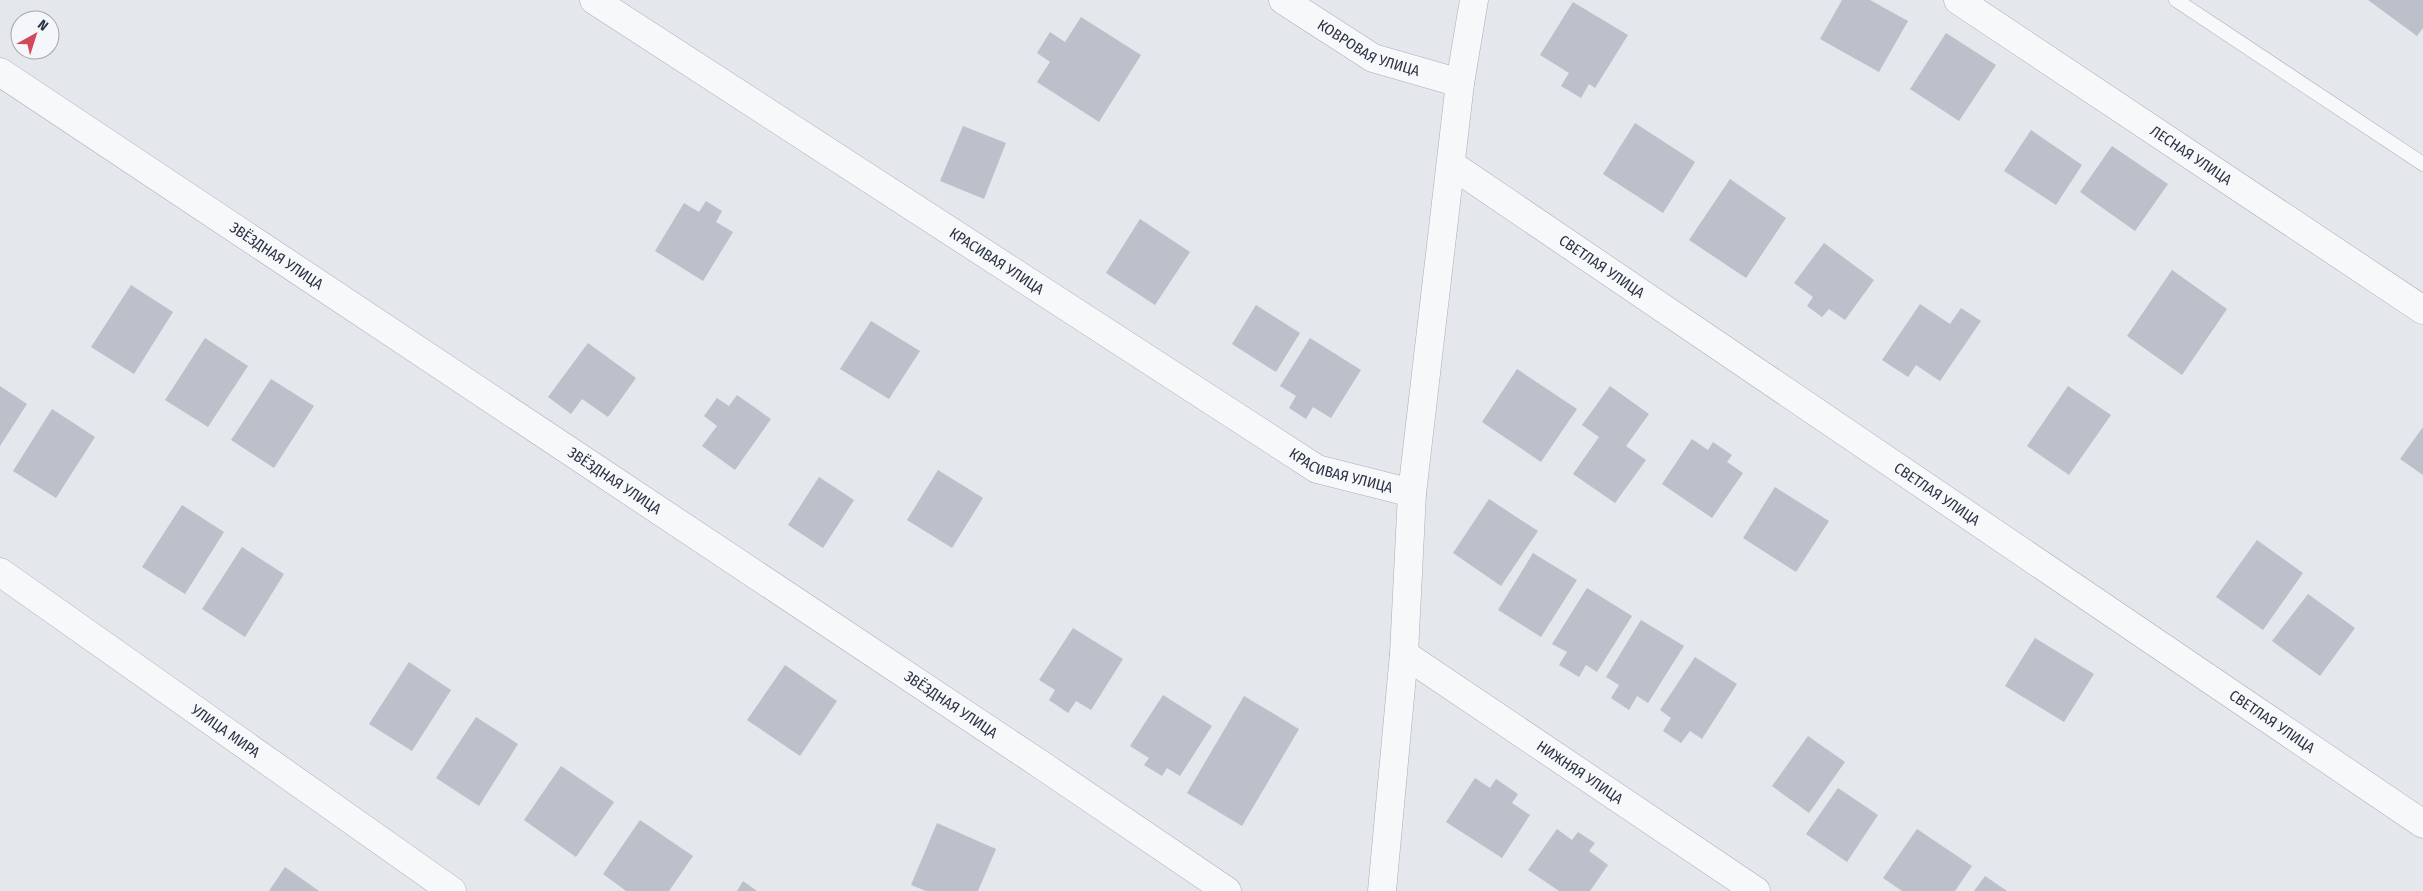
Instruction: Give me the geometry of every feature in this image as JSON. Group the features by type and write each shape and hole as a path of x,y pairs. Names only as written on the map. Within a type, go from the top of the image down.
{"street":[{"name":"КРАСИВАЯ УЛИЦА","path":"594,0 1317,469 1412,494"},
{"name":"КОВРОВАЯ УЛИЦА","path":"1283,0 1373,58 1460,83"},
{"path":"1382,891 1404,654 1412,494 1452,165 1460,83 1474,0"},
{"name":"ЛЕСНАЯ УЛИЦА","path":"1958,0 2423,310"},
{"name":"ЗВЁЗДНАЯ УЛИЦА","path":"0,72 1032,758 1226,891"},
{"name":"СВЕТЛАЯ УЛИЦА","path":"1452,165 2423,824"},
{"name":"УЛИЦА МИРА","path":"0,572 452,891"},
{"name":"НИЖНЯЯ УЛИЦА","path":"1404,654 1756,891"}],"lane":[{"path":"2176,0 2423,164"}],"building":[{"path":"1842,0 1870,0 1908,21 1879,72 1820,39"},
{"path":"2368,0 2423,0 2423,28 2417,36"},
{"path":"1573,2 1628,35 1595,88 1589,84 1581,98 1561,86 1569,73 1540,55"},
{"path":"1081,17 1141,55 1099,122 1037,82 1050,62 1037,53 1050,32 1065,42"},
{"path":"1946,33 1996,65 1959,121 1910,89"},
{"path":"1635,123 1695,162 1663,213 1603,174"},
{"path":"963,126 1006,143 984,199 940,181"},
{"path":"2031,130 2082,165 2056,205 2004,171"},
{"path":"2112,146 2168,184 2135,231 2080,192"},
{"path":"1730,179 1786,218 1746,278 1689,240"},
{"path":"706,201 722,211 716,222 733,232 703,281 655,251 684,203 699,212"},
{"path":"1140,219 1190,252 1155,305 1106,273"},
{"path":"1824,243 1874,280 1845,320 1829,309 1822,317 1807,306 1813,297 1794,283"},
{"path":"2172,270 2227,309 2182,375 2127,336"},
{"path":"131,285 173,312 134,374 91,347"},
{"path":"1920,304 1950,324 1961,308 1981,321 1940,381 1916,365 1908,377 1882,360"},
{"path":"1256,305 1300,333 1276,372 1232,344"},
{"path":"871,321 920,351 889,399 840,369"},
{"path":"205,338 248,366 208,427 165,400"},
{"path":"1310,338 1361,370 1331,418 1313,407 1306,419 1289,408 1296,396 1280,386"},
{"path":"588,343 636,378 608,417 582,399 571,414 548,397"},
{"path":"1517,369 1577,409 1541,462 1482,422"},
{"path":"271,379 314,406 274,468 231,440"},
{"path":"0,386 27,404 0,446"},
{"path":"1610,386 1649,414 1626,446 1646,460 1615,503 1573,474 1599,437 1582,425"},
{"path":"2068,386 2111,415 2069,475 2027,446"},
{"path":"737,395 771,419 735,470 702,446 717,426 704,416 717,398 729,406"},
{"path":"52,409 95,437 56,498 13,471"},
{"path":"2423,427 2423,475 2400,459"},
{"path":"1692,439 1708,450 1713,442 1732,455 1727,462 1743,473 1712,518 1662,484"},
{"path":"938,470 983,498 952,548 907,520"},
{"path":"819,477 854,500 823,548 788,525"},
{"path":"1775,487 1829,521 1796,572 1743,538"},
{"path":"1489,499 1538,531 1501,586 1453,553"},
{"path":"182,505 224,532 185,594 142,567"},
{"path":"2257,540 2303,573 2263,630 2216,597"},
{"path":"242,547 284,574 245,637 202,609"},
{"path":"1533,553 1577,580 1541,637 1498,610"},
{"path":"1587,588 1632,616 1597,672 1586,665 1579,677 1559,665 1567,652 1552,644"},
{"path":"2308,594 2355,628 2320,676 2272,641"},
{"path":"1641,620 1684,646 1648,703 1637,696 1629,710 1611,698 1619,685 1606,677"},
{"path":"1073,628 1123,659 1091,710 1076,701 1068,713 1049,700 1055,690 1039,680"},
{"path":"2035,638 2094,674 2064,722 2005,686"},
{"path":"1695,657 1737,684 1702,739 1690,731 1681,743 1663,731 1671,718 1660,710"},
{"path":"409,662 451,690 412,751 369,724"},
{"path":"785,665 837,701 800,756 747,720"},
{"path":"1163,695 1212,726 1180,776 1167,768 1162,776 1144,765 1149,758 1130,746"},
{"path":"1244,696 1299,729 1242,826 1187,793"},
{"path":"476,717 518,744 479,806 436,778"},
{"path":"1808,736 1845,762 1809,813 1772,786"},
{"path":"561,766 614,802 576,857 524,820"},
{"path":"1475,778 1490,788 1496,779 1518,794 1512,803 1530,815 1502,858 1446,822"},
{"path":"1838,788 1878,815 1847,862 1806,834"},
{"path":"640,820 693,856 669,891 626,891 603,874"},
{"path":"937,823 996,849 978,891 926,891 911,885"},
{"path":"1557,829 1572,840 1578,832 1595,843 1589,851 1608,865 1590,891 1559,891 1528,870"},
{"path":"1917,829 1972,866 1955,891 1902,891 1883,878"},
{"path":"285,867 319,891 269,891"},
{"path":"1985,876 2007,891 1974,891"},
{"path":"743,881 757,891 737,891"}]}
